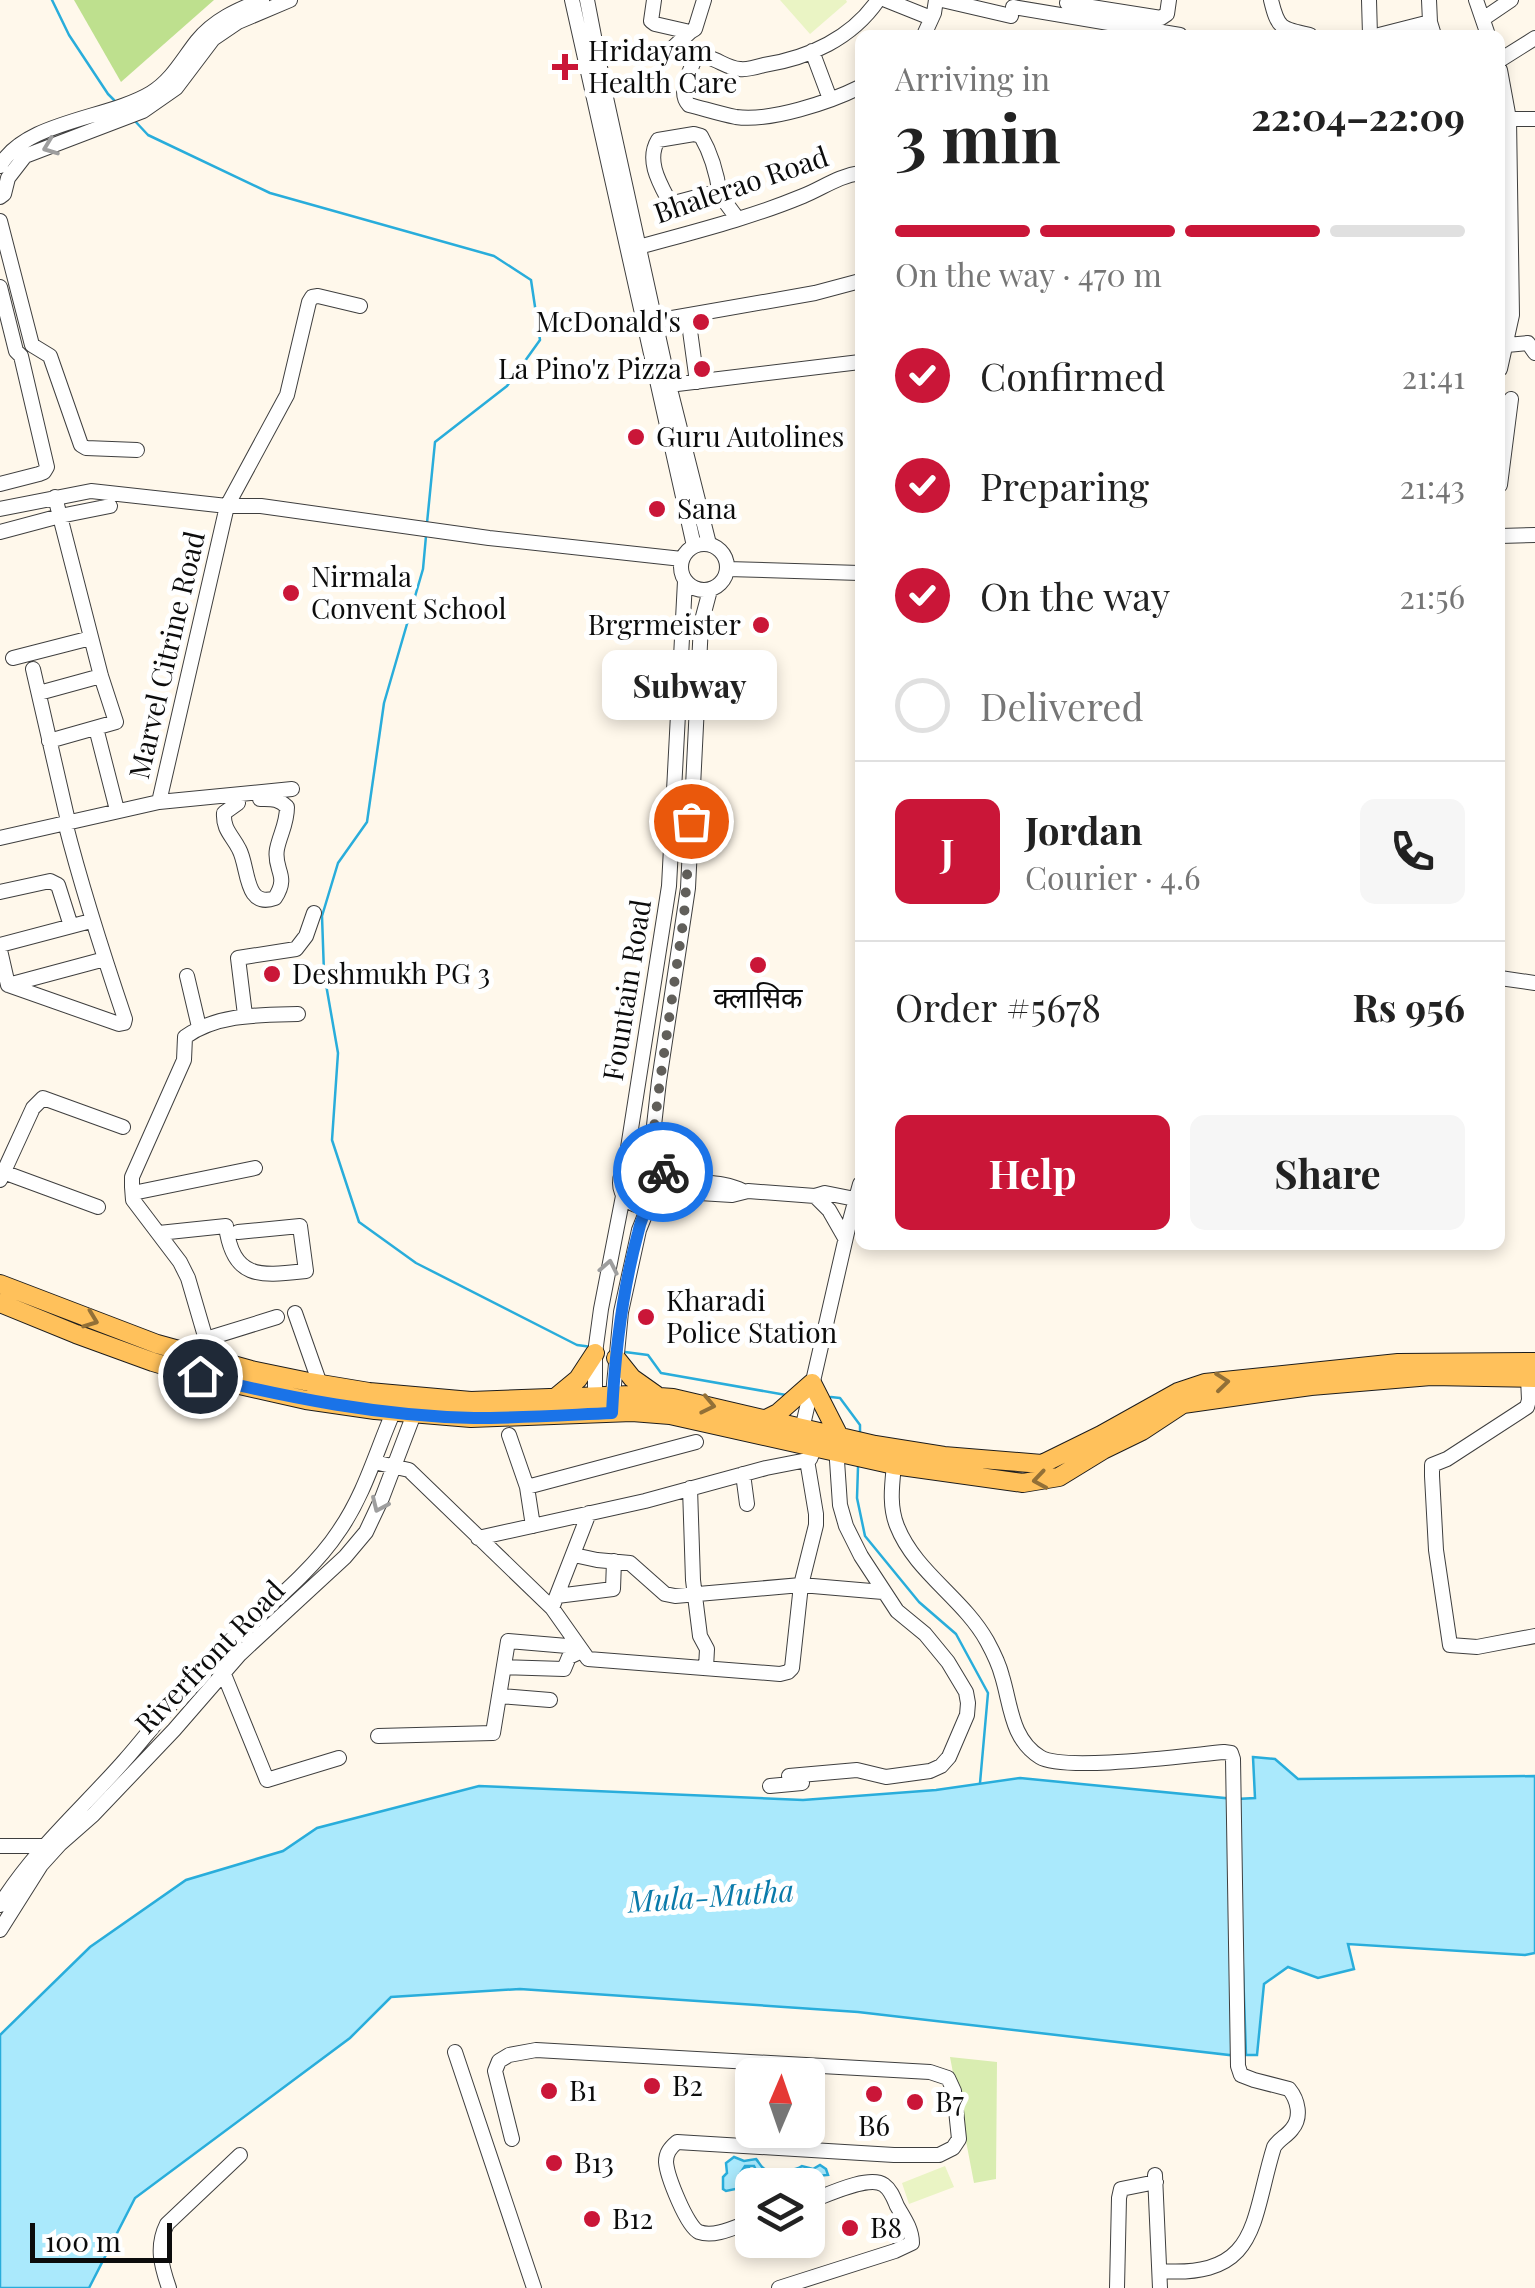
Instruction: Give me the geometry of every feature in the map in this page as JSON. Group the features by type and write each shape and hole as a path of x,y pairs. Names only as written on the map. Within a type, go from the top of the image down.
{"main road":[{"path":"0,1284 122,1332 205,1348 320,1384 407,1405 487,1418 659,1397 768,1418 806,1444"},
{"path":"0,1303 116,1350 200,1376 306,1400 407,1405 555,1398 670,1415 806,1444 1042,1464 1178,1392 1205,1383 1367,1374 1533,1373"},
{"path":"555,1398 578,1379 596,1347"},
{"path":"616,1351 632,1378 659,1397"},
{"path":"768,1418 778,1414 812,1383 856,1448 894,1465 1023,1483 1058,1477 1182,1404 1367,1374"}],"street":[{"path":"138,106 176,73 211,26 262,0"},
{"path":"0,196 25,156 176,88 213,40 238,22 290,0"},
{"path":"572,0 701,545"},
{"path":"587,0 701,545"},
{"path":"654,0 651,21 690,32"},
{"path":"664,56 695,29 704,0"},
{"path":"855,89 786,113 740,118 689,105 683,91 695,58 710,58 739,70 783,62 822,48 858,25 878,0"},
{"path":"886,0 932,18"},
{"path":"926,30 939,0 1013,8 1066,6 1162,18 1170,0"},
{"path":"1270,0 1276,23 1286,30"},
{"path":"1369,0 1370,30"},
{"path":"1429,0 1432,28"},
{"path":"1476,0 1486,30"},
{"path":"1483,19 1511,0"},
{"path":"1066,6 1160,30"},
{"path":"1505,57 1535,38"},
{"path":"812,52 830,99"},
{"path":"1505,97 1509,119 1512,315 1505,352"},
{"path":"0,166 5,156 23,141 50,129 113,116"},
{"path":"1509,119 1535,119"},
{"path":"719,192 674,204 653,164 658,140 701,136 710,152 719,192 736,218"},
{"name":"Bhalerao Road","path":"638,247 804,196 855,173"},
{"path":"0,221 32,345 50,356 81,445 137,450"},
{"path":"654,320 815,293 855,282"},
{"path":"0,287 8,352 21,356 46,460 44,472 0,484"},
{"name":"Marvel Citrine Road","path":"292,789 237,799 159,802 227,506 287,395 309,302 318,296 360,306"},
{"path":"688,316 697,382"},
{"path":"1507,345 1533,345"},
{"path":"669,386 855,363"},
{"path":"1507,433 1511,399"},
{"path":"32,476 38,501"},
{"path":"0,509 91,491 261,506 489,538 682,559 701,545 722,552 728,569 724,580 710,590 698,590 685,581"},
{"path":"50,741 116,722 56,497"},
{"path":"0,532 110,506"},
{"path":"1505,536 1535,536"},
{"name":"Fountain Road","path":"603,1405 596,1347 623,1196 619,1179 625,1167 669,886 685,581 682,559"},
{"path":"728,569 855,573"},
{"name":"Fountain Road","path":"650,1160 688,888 702,624 710,590"},
{"path":"13,658 92,638"},
{"path":"8,985 124,1023 91,921 33,669"},
{"path":"38,693 101,676"},
{"path":"96,728 117,810"},
{"path":"273,798 287,807 286,826 276,851 283,882 275,898 266,902 256,898 249,887 241,851 226,832 224,813 237,799 273,798"},
{"path":"0,838 159,802"},
{"path":"0,892 50,880 58,885 71,926"},
{"path":"245,1015 238,958 296,949 306,936 314,913"},
{"path":"8,985 0,948 91,921"},
{"path":"8,985 104,959"},
{"path":"187,976 199,1027"},
{"path":"1505,979 1535,983"},
{"path":"277,1317 205,1348 188,1278 134,1200 132,1177 184,1060 185,1037 199,1027 245,1015 298,1014"},
{"path":"98,1207 2,1176 38,1100 44,1098 123,1126"},
{"path":"654,1125 661,1145 674,1163 706,1182"},
{"path":"603,1405 638,1230 666,1186 665,1174 650,1160 637,1160 625,1167"},
{"path":"132,1193 255,1168"},
{"path":"665,1174 682,1180 728,1184 743,1191 819,1199 825,1194 855,1196"},
{"path":"623,1196 632,1204 682,1192 732,1195 743,1191"},
{"path":"819,1199 845,1238"},
{"path":"374,1462 409,1470 478,1538 554,1602 588,1660 788,1672 792,1668 801,1585 816,1514 806,1444 812,1383 855,1200"},
{"path":"158,1233 226,1226 231,1253 248,1269 267,1276 306,1271 300,1226 238,1232"},
{"path":"295,1313 320,1384"},
{"path":"1533,1373 1527,1407 1432,1465 1432,1476 1436,1550 1450,1645 1477,1647 1535,1636"},
{"name":"Riverfront Road","path":"0,1905 42,1846 123,1763 217,1652 338,1534 407,1405"},
{"name":"Riverfront Road","path":"0,1930 60,1844 132,1774 223,1672 345,1557 366,1532 393,1465 407,1405"},
{"path":"509,1434 527,1487 533,1526"},
{"path":"527,1487 696,1442"},
{"path":"478,1538 744,1474 806,1444"},
{"path":"789,1776 857,1770 904,1776 930,1772 949,1757 968,1703 966,1692 938,1647 897,1611 846,1526 840,1505 856,1448"},
{"path":"894,1465 892,1494 897,1526 908,1546 984,1636 1002,1674 1011,1717 1024,1742 1039,1757 1082,1764 1224,1752 1233,1759 1238,2058 1242,2075 1289,2090 1298,2102 1298,2116 1292,2129 1274,2147 1253,2225 1230,2260 1183,2272 1160,2271"},
{"path":"744,1474 747,1504"},
{"path":"690,1488 695,1595 700,1636 707,1649 706,1668"},
{"path":"554,1602 590,1514"},
{"path":"574,1555 630,1563 665,1594 675,1596 801,1585 883,1592"},
{"path":"554,1602 614,1589 614,1561"},
{"path":"378,1736 493,1733 508,1641 580,1649"},
{"path":"504,1668 564,1670 569,1657 580,1649"},
{"path":"223,1672 267,1780 339,1758"},
{"path":"500,1696 550,1700"},
{"path":"770,1786 877,1775"},
{"path":"0,1846 60,1844"},
{"path":"512,2138 495,2072 499,2061 509,2055 536,2050 930,2072 948,2078 954,2091 959,2139 953,2148 939,2155 676,2142 668,2151 666,2164 691,2227 712,2234 735,2227"},
{"path":"455,2052 534,2288"},
{"path":"169,2288 161,2263 162,2234 240,2155"},
{"path":"1117,2288 1122,2189 1156,2179 1160,2288"},
{"path":"779,2288 896,2252 912,2243 912,2234 882,2183 872,2181 825,2196"}],"green space":[{"path":"74,0 214,0 121,82"},
{"path":"780,0 846,0 847,2 810,34"},
{"path":"642,1167 653,1172 658,1183 653,1194 642,1199 631,1194 626,1183 631,1172"},
{"path":"950,2057 997,2062 996,2179 974,2183"},
{"path":"945,2166 954,2187 909,2204 902,2183"}],"water":[{"path":"1253,1757 1275,1759 1298,1779 1535,1776 1535,1953 1348,1944 1354,1969 1318,1978 1288,1967 1264,1984 1257,2055 1246,2055 1237,1799 1255,1798"},
{"name":"Mula-Mutha","path":"1020,1778 1234,1799 1238,2056 858,2012 520,1989 391,1997 350,2038 135,2198 89,2288 0,2288 0,2035 90,1947 186,1880 283,1851 317,1828 479,1786 803,1800 936,1790"},
{"path":"734,2157 744,2161 756,2159 763,2168 735,2168 735,2189 726,2191 726,2163"}],"waterway":[{"path":"52,0 69,35 114,100"},
{"path":"134,120 148,135 270,193 494,256 531,280 540,340 507,386 435,442 427,523"},
{"path":"426,536 423,569 384,703 367,822 338,863 322,916 324,973 338,1053 332,1140 359,1222 416,1263 577,1345 592,1347"},
{"path":"625,1352 648,1355 661,1373 786,1395"},
{"path":"831,1397 840,1398 860,1425 860,1434"},
{"path":"858,1467 857,1498 865,1536 919,1602 956,1634 988,1693 980,1783"}],"way so far":[{"path":"663,1172 650,1160 688,888 691,821"}],"place":[{"name":"Hridayam Health Care","path":"565,67"},
{"name":"McDonald's","path":"701,322"},
{"name":"La Pino'z Pizza","path":"702,369"},
{"name":"Guru Autolines","path":"636,437"},
{"name":"Sana","path":"657,509"},
{"name":"Nirmala Convent School","path":"291,593"},
{"name":"Brgrmeister","path":"761,625"},
{"name":"Subway","path":"691,821"},
{"name":"क्लासिक","path":"758,965"},
{"name":"Deshmukh PG 3","path":"272,974"},
{"name":"Kharadi Police Station","path":"646,1317"},
{"name":"B2","path":"652,2086"},
{"name":"B1","path":"549,2091"},
{"name":"B6","path":"874,2094"},
{"name":"B7","path":"915,2102"},
{"name":"B13","path":"554,2163"},
{"name":"B12","path":"592,2219"},
{"name":"B8","path":"850,2228"}],"route":[{"path":"200,1376 306,1400 419,1414 518,1418 612,1413 621,1312 638,1230 650,1205 664,1192 663,1172"}]}
